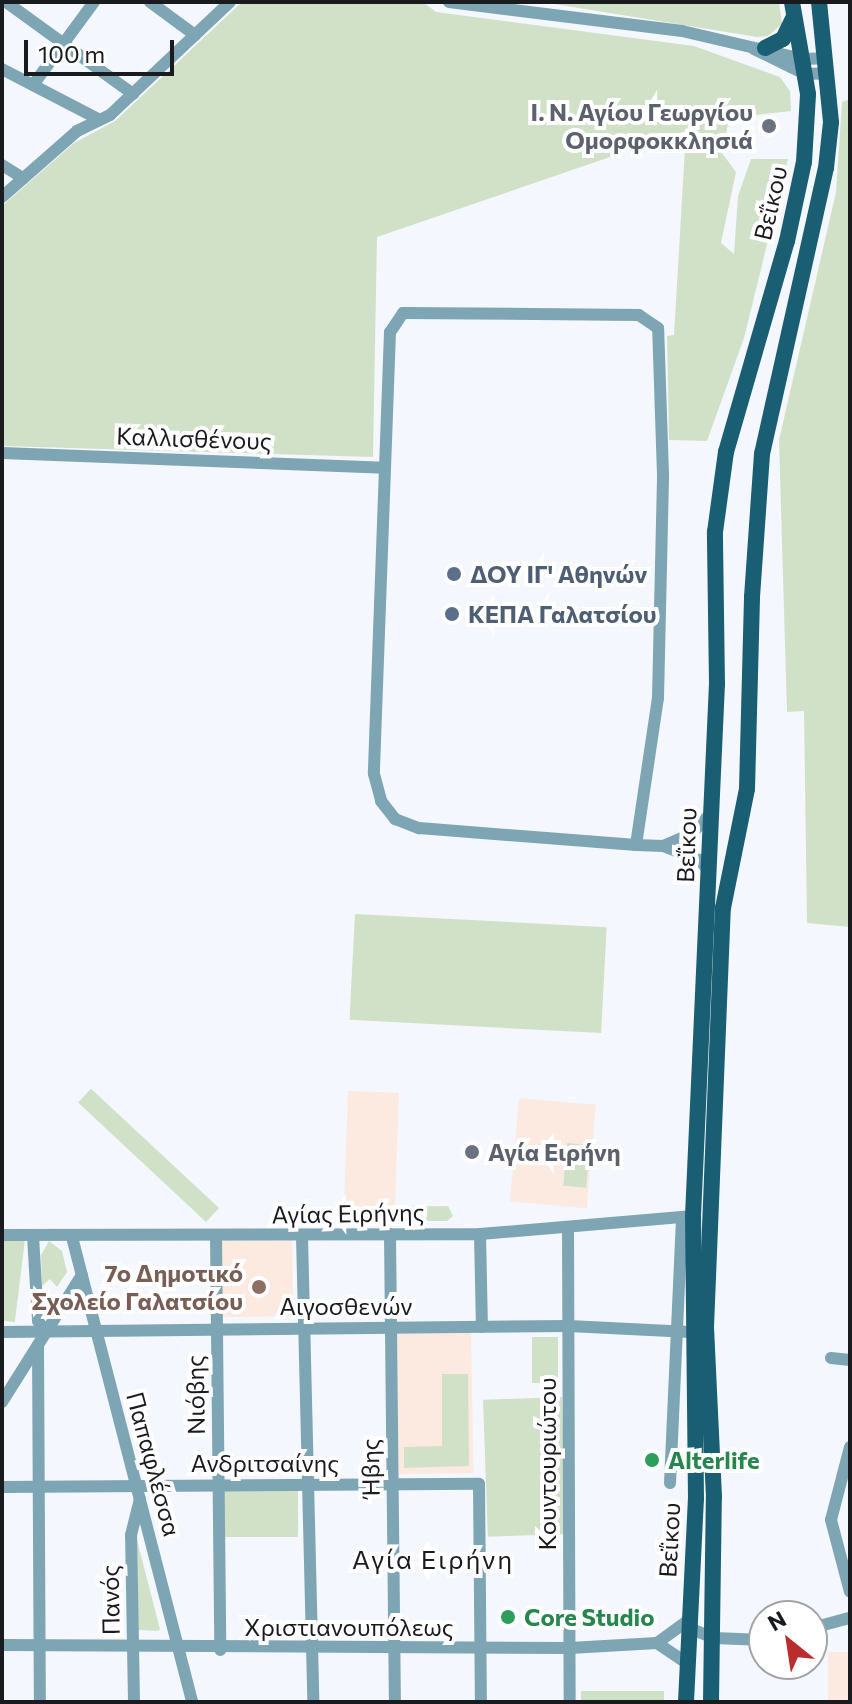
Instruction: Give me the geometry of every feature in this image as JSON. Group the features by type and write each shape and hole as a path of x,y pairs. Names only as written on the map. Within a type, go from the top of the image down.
{"main road":[{"name":"Βεΐκου","path":"711,1702 714,1638 706,1327 723,908 747,789 762,454 826,168 827,66 819,2"},
{"path":"759,48 783,39 794,8"},
{"name":"Βεΐκου","path":"686,1702 696,1499 684,1330 687,1217 712,812 718,506 734,418 787,241 804,162 804,66 794,8"}],"street":[{"path":"6,2 133,94"},
{"path":"33,85 94,2"},
{"path":"150,2 195,35"},
{"path":"2,197 77,131 100,120 133,94 230,2"},
{"path":"449,2 682,31 759,48 804,66 827,66"},
{"path":"2,69 100,120"},
{"path":"2,165 23,178"},
{"path":"636,845 658,698 663,475 658,328 639,315 403,313 390,332 384,468 374,774 385,808 402,824 419,828 636,845 663,846 700,860 708,870"},
{"name":"Καλλισθένους","path":"2,453 384,468"},
{"path":"663,846 691,834 712,812"},
{"name":"Αγίας Ειρήνης","path":"2,1235 480,1234 687,1217"},
{"name":"Κουντουριώτου","path":"568,1227 570,1702"},
{"name":"Ήβης","path":"390,1234 395,1702"},
{"path":"480,1234 482,1327"},
{"path":"33,1236 38,1321 46,1332"},
{"name":"Νιόβης","path":"216,1236 220,1650"},
{"path":"302,1236 307,1328 313,1702"},
{"name":"Παπαφλέσσα","path":"72,1237 192,1702"},
{"path":"2,1402 82,1275"},
{"name":"Αιγοσθενών","path":"2,1332 569,1326 684,1330"},
{"path":"670,1483 684,1330"},
{"path":"38,1345 40,1702"},
{"path":"831,1358 850,1360"},
{"path":"850,1447 831,1520 850,1592"},
{"name":"Ανδριτσαίνης","path":"2,1487 139,1492 218,1486 479,1484 482,1648"},
{"name":"Πανός","path":"134,1702 131,1535 139,1492"},
{"path":"828,1624 850,1618"},
{"path":"688,1664 657,1643 689,1624 714,1638 748,1639"},
{"name":"Χριστιανουπόλεως","path":"2,1645 312,1651 570,1648 657,1643"},
{"path":"481,1702 482,1648"}],"shaded area":[{"path":"348,1091 399,1093 395,1209 344,1207"},
{"path":"519,1098 596,1105 587,1208 510,1202"},
{"name":"7ο Δημοτικό Σχολείο Γαλατσίου","path":"292,1237 293,1316 222,1317 221,1238"},
{"path":"471,1333 473,1473 398,1474 396,1334"},
{"path":"828,1652 850,1652 850,1702 828,1702"}],"green space":[{"path":"242,2 423,2 436,12 694,46 780,77 790,91 791,111 746,116 731,109 722,153 736,172 721,243 734,254 738,196 751,159 788,159 744,338 707,441 669,440 667,336 674,335 686,131 377,237 373,457 2,446 2,206 74,143 115,121"},
{"path":"542,2 779,2 782,24 768,36 757,37"},
{"path":"850,99 850,927 807,923 804,711 787,712 779,440 836,192 842,102"},
{"path":"355,914 607,927 601,1033 349,1020"},
{"path":"91,1089 219,1208 206,1222 78,1103"},
{"path":"567,1143 590,1145 586,1188 563,1186"},
{"path":"448,1206 453,1216 447,1221 376,1221 371,1216 371,1207"},
{"path":"2,1238 25,1241 15,1322 2,1321"},
{"path":"49,1241 62,1251 67,1272 57,1287 50,1279 42,1286 41,1255"},
{"path":"532,1337 558,1337 558,1383 532,1383"},
{"path":"442,1374 468,1374 469,1466 404,1468 404,1447 442,1446"},
{"path":"562,1397 567,1534 488,1537 483,1400"},
{"path":"223,1491 298,1491 298,1537 223,1537"},
{"path":"137,1540 160,1629 158,1631 138,1630"},
{"path":"581,1691 664,1691 664,1702 581,1702"}],"place":[{"name":"Ι. Ν. Αγίου Γεωργίου Ομορφοκκλησιά","path":"769,126"},
{"name":"ΔΟΥ ΙΓ' Αθηνών","path":"454,574"},
{"name":"ΚΕΠΑ Γαλατσίου","path":"452,614"},
{"name":"Αγία Ειρήνη","path":"472,1152"},
{"name":"7ο Δημοτικό Σχολείο Γαλατσίου","path":"259,1287"},
{"name":"Alterlife","path":"652,1460"},
{"name":"Core Studio","path":"508,1617"}],"district":[{"name":"Αγία Ειρήνη","path":"433,1559"}]}
